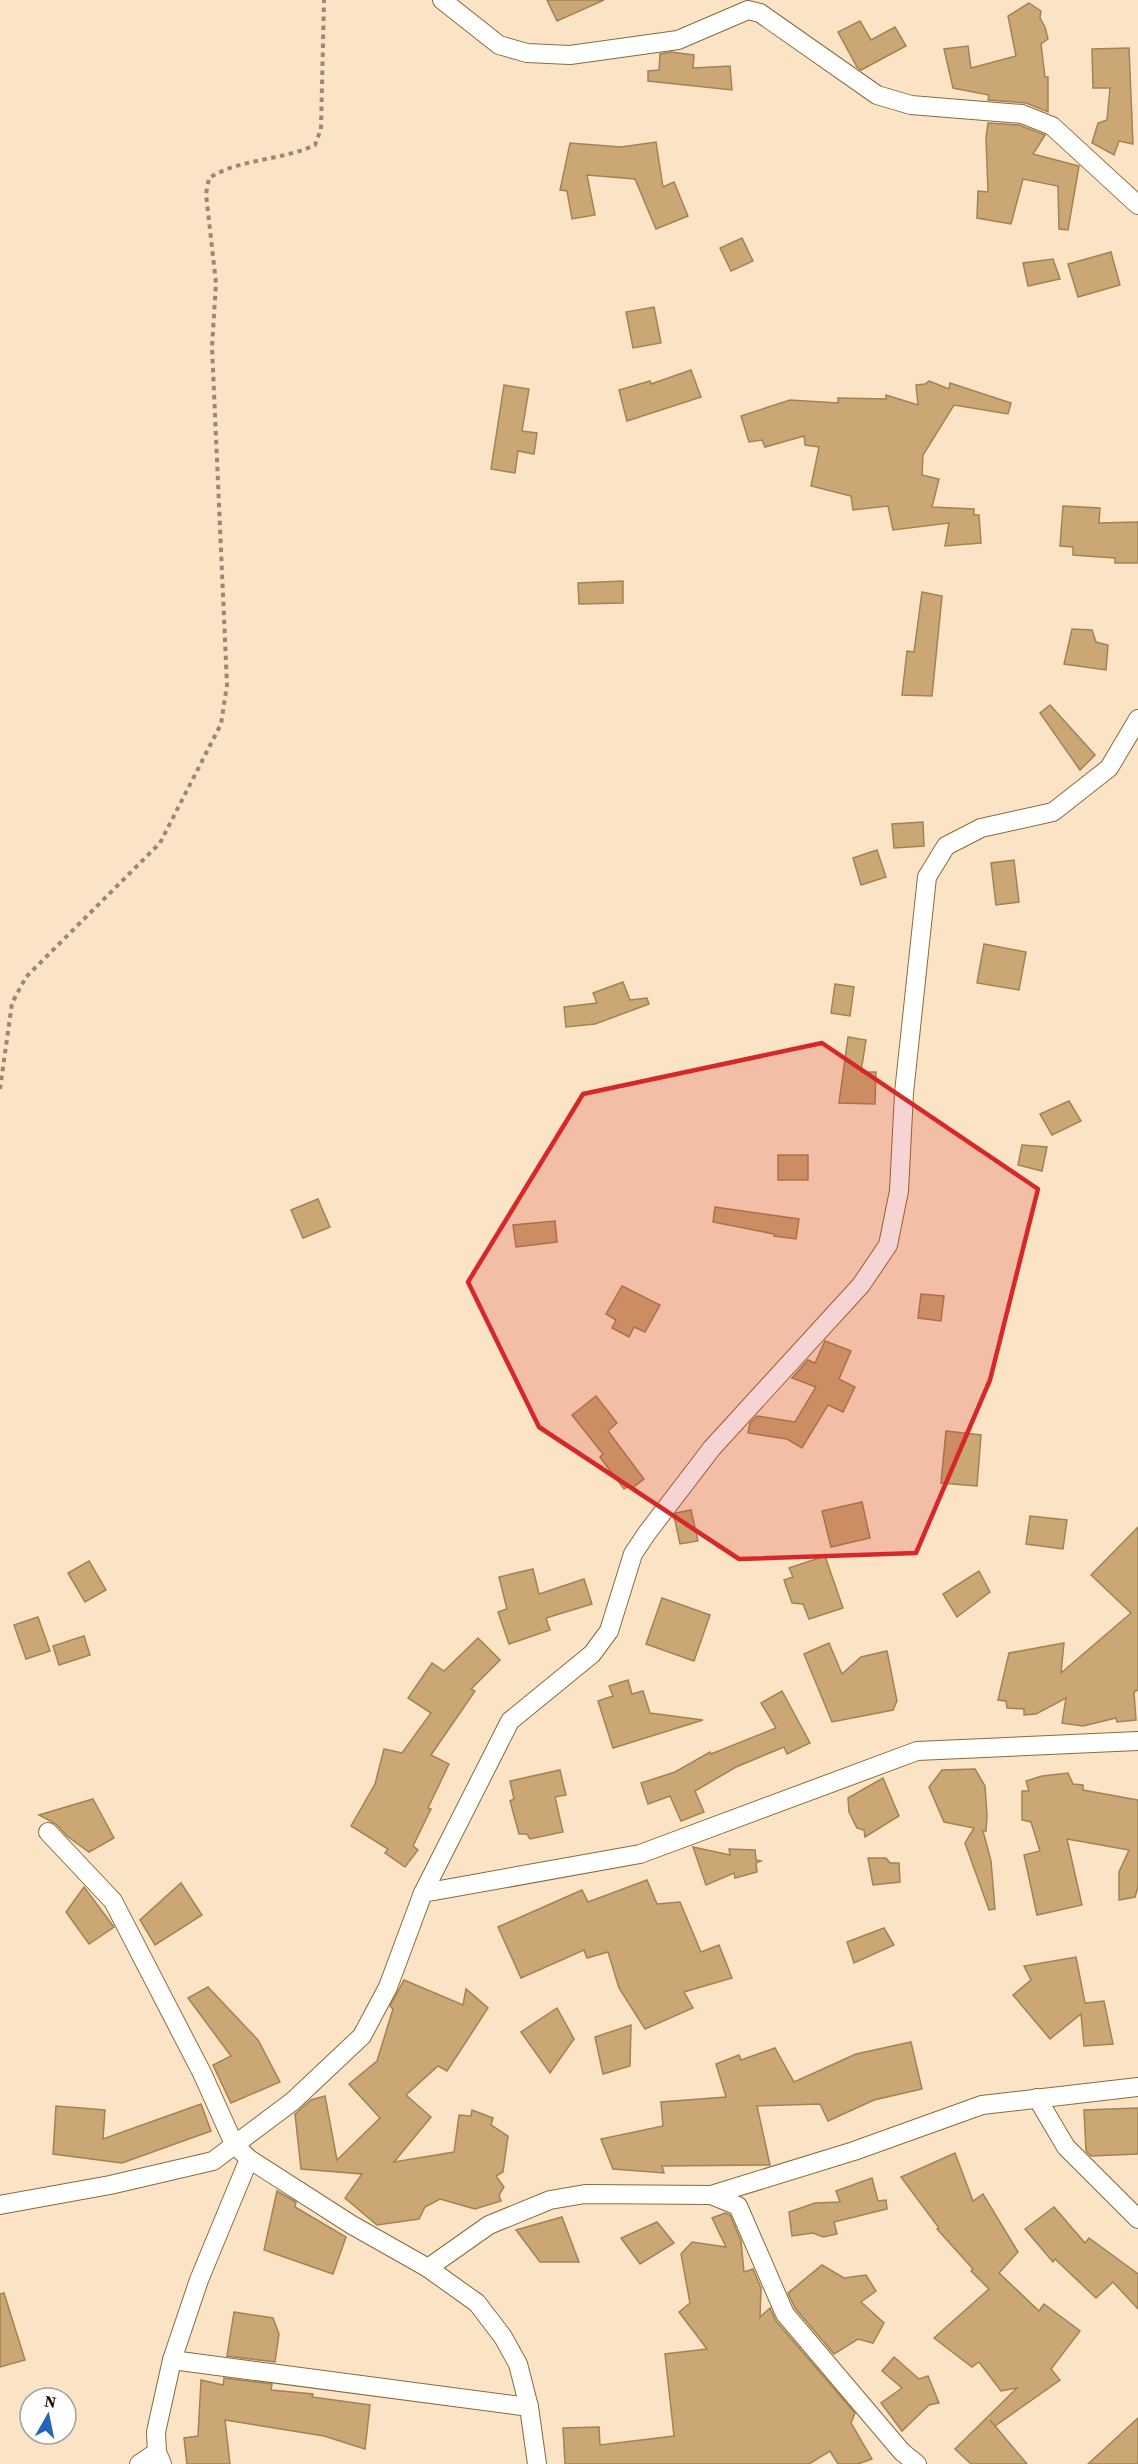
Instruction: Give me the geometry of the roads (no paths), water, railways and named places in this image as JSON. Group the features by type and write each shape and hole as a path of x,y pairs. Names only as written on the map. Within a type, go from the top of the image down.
{"street":[{"path":"442,0 499,45 527,53 570,55 678,40 748,10 760,13 877,96 911,105 1022,114 1052,126 1138,206"},
{"path":"0,2205 111,2185 213,2161 293,2101 362,2036 388,1987 423,1893 510,1721 591,1654 609,1631 633,1554 647,1533 712,1449 861,1285 888,1245 898,1191 904,1093 927,877 946,846 981,828 1053,812 1109,768 1138,719"},
{"path":"423,1893 640,1854 917,1750 1138,1741"},
{"path":"48,1832 113,1901 202,2073 234,2144 249,2160 352,2225 428,2268 477,2303 503,2337 518,2364 529,2407 537,2464"},
{"path":"428,2268 489,2224 550,2200 585,2194 711,2195 854,2151 981,2105 1138,2087"},
{"path":"1037,2098 1066,2147 1138,2219"},
{"path":"139,2464 159,2458 156,2432 172,2360 199,2280 249,2160"},
{"path":"711,2195 738,2206 785,2314 902,2452 917,2464"},
{"path":"172,2360 529,2407"}]}
